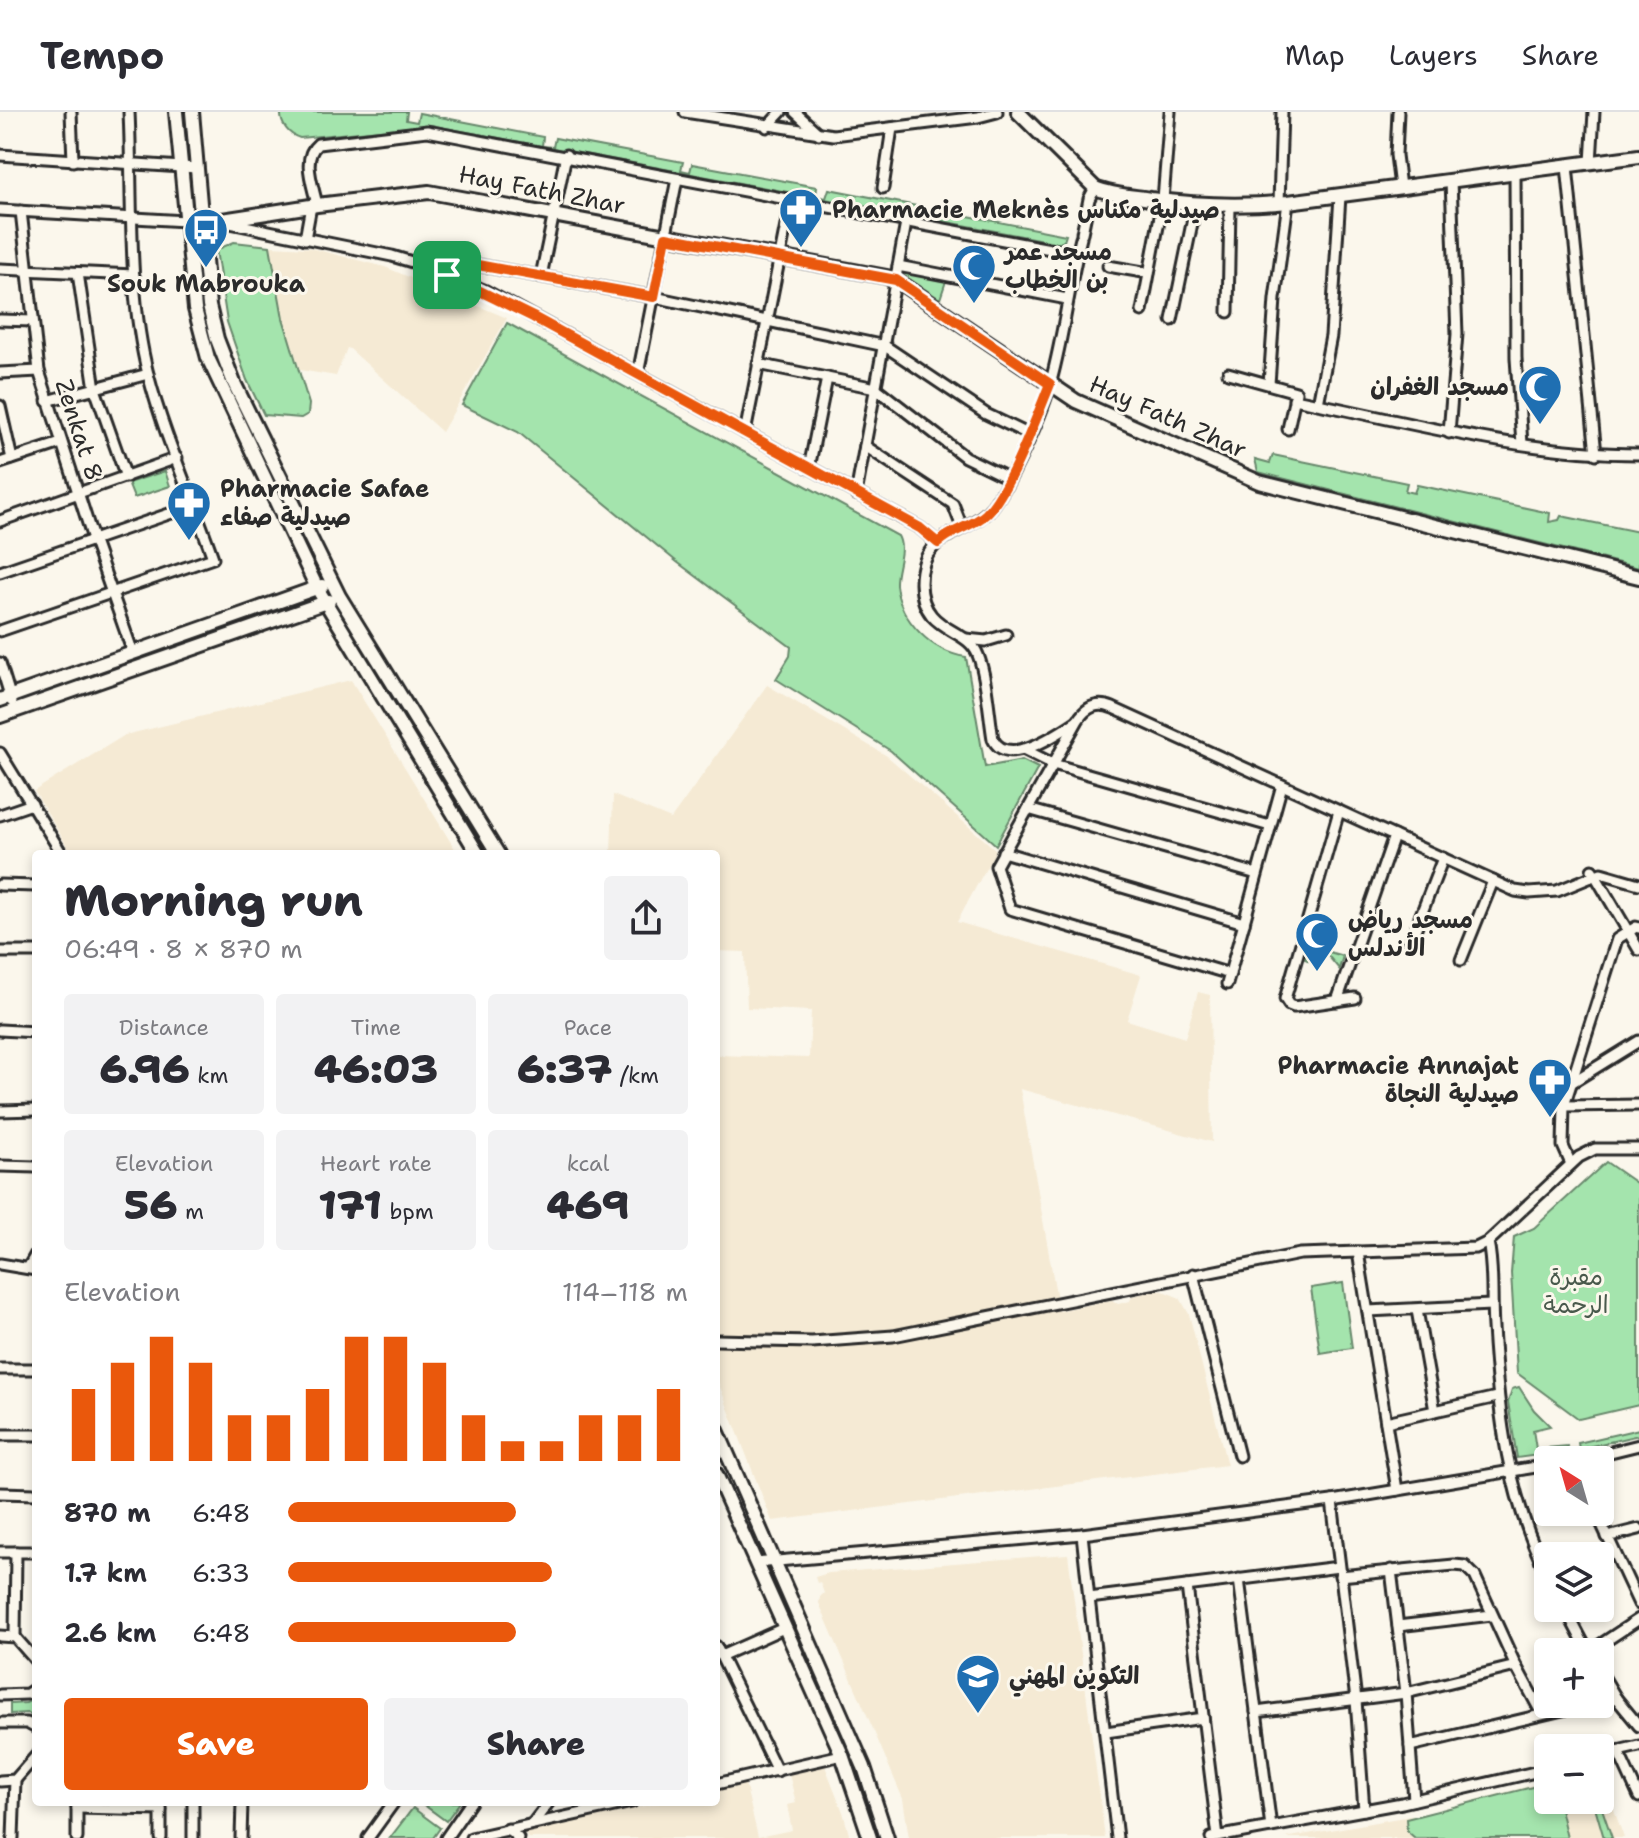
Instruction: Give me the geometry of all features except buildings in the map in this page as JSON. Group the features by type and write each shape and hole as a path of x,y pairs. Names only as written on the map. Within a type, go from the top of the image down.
{"street":[{"path":"71,112 73,161"},
{"path":"0,631 213,558 148,374 138,322 129,112"},
{"path":"176,112 195,309 208,358 325,603 475,850"},
{"path":"192,112 209,306 222,353 339,596 496,850"},
{"path":"685,112 833,135 997,112"},
{"path":"767,127 781,112"},
{"path":"795,112 819,134"},
{"path":"1018,112 1095,188 1112,194 1196,204 1284,203 1639,156"},
{"path":"1142,311 1163,200 1170,112"},
{"path":"1269,384 1284,203 1282,112"},
{"path":"1398,112 1396,155 1400,187"},
{"path":"1591,163 1594,112"},
{"path":"883,188 892,128"},
{"path":"305,239 314,205 309,154 318,144 427,131 1077,254"},
{"path":"0,155 197,168"},
{"path":"541,276 566,155"},
{"path":"1567,166 1596,454"},
{"path":"1515,172 1516,358 1522,444"},
{"path":"638,374 677,179"},
{"path":"1449,433 1457,334 1451,181"},
{"path":"1006,635 986,641 966,639 947,631 933,617 924,601 921,583 924,565 946,535 985,515 996,502 1030,435 1050,384 1089,199 1095,188"},
{"name":"Hay Fath Zhar","path":"185,221 216,221 314,205 429,192 554,213 896,280 1076,401 1259,482 1639,577"},
{"path":"1318,404 1331,336 1340,196"},
{"path":"745,433 791,200"},
{"path":"1172,320 1196,204"},
{"path":"1228,312 1230,206"},
{"path":"0,210 185,221"},
{"name":"Zenkat 8","path":"21,211 39,371 133,653"},
{"path":"216,221 392,256 486,291 920,528 938,543"},
{"path":"856,494 906,223"},
{"path":"447,275 472,264 767,319 885,346 986,414 1030,435"},
{"path":"898,266 1067,299"},
{"path":"1108,266 1149,273"},
{"path":"0,269 134,275"},
{"path":"78,273 95,389 126,477"},
{"path":"0,320 33,321"},
{"path":"758,364 876,388 965,457 1008,478"},
{"path":"0,373 39,371"},
{"path":"1228,373 1296,392 1288,429"},
{"path":"47,401 148,374"},
{"path":"809,468 827,378"},
{"path":"1294,399 1449,433 1596,454 1639,454"},
{"path":"0,406 12,459"},
{"path":"0,463 61,443"},
{"path":"865,446 953,504 962,527"},
{"path":"0,521 177,458"},
{"path":"0,572 195,505"},
{"path":"5,698 332,581"},
{"path":"0,716 339,596"},
{"path":"966,639 979,656 995,744 1007,752 1023,749 1078,720"},
{"path":"0,663 5,698 15,711"},
{"path":"1282,785 1228,979 1010,909 996,866 1078,720 1089,708 1105,705 1282,785 1394,836 1443,858 1515,891 1557,891 1594,872 1609,873 1639,884"},
{"path":"1023,749 1053,764 1270,826"},
{"path":"0,753 60,850"},
{"path":"435,782 449,774"},
{"path":"0,815 32,804"},
{"path":"1028,809 1257,874"},
{"path":"1339,811 1285,999 1287,1004 1294,1007 1355,998"},
{"path":"1337,1001 1394,836"},
{"path":"477,850 489,839"},
{"path":"1003,852 1244,923"},
{"path":"1410,943 1443,858"},
{"path":"1594,872 1634,930 1639,950"},
{"path":"1461,960 1493,881"},
{"path":"0,885 32,886"},
{"path":"1571,1164 1563,1146 1564,1106 1617,939 1634,930"},
{"path":"0,952 32,952"},
{"path":"0,1030 32,1032"},
{"path":"1571,1083 1639,1041"},
{"path":"1564,1106 1639,1105"},
{"path":"0,1111 32,1110"},
{"path":"720,1340 812,1342 893,1336 1300,1254 1465,1250 1488,1242 1579,1157 1595,1149 1639,1149"},
{"path":"0,1166 32,1167"},
{"path":"1488,1242 1497,1397 1510,1471 1534,1544"},
{"path":"1358,1252 1397,1490"},
{"path":"0,1264 32,1269"},
{"path":"1193,1274 1239,1456"},
{"path":"1368,1311 1491,1305"},
{"path":"1417,1310 1435,1411"},
{"path":"0,1369 32,1369"},
{"path":"1386,1422 1497,1397"},
{"path":"0,1435 32,1435"},
{"path":"720,1438 864,1767 887,1838"},
{"path":"1614,1451 1639,1445"},
{"path":"755,1563 1082,1534 1332,1501 1534,1467"},
{"path":"720,1480 736,1477"},
{"path":"720,1487 842,1755 870,1838"},
{"path":"0,1493 32,1494"},
{"path":"1332,1501 1356,1700 1364,1810"},
{"path":"1602,1526 1639,1604"},
{"path":"1607,1537 1639,1529"},
{"path":"1082,1534 1117,1838"},
{"path":"0,1552 32,1552"},
{"path":"16,1552 15,1637 32,1656"},
{"path":"1089,1598 1239,1579 1465,1566 1475,1576 1534,1699"},
{"path":"1391,1570 1406,1693 1414,1800"},
{"path":"1239,1579 1271,1827"},
{"path":"1187,1586 1215,1837 1414,1800 1534,1772"},
{"path":"1398,1626 1492,1615"},
{"path":"1610,1638 1639,1619"},
{"path":"723,1655 784,1628"},
{"path":"0,1636 15,1637"},
{"path":"720,1651 777,1771"},
{"path":"1256,1712 1406,1693 1516,1666"},
{"path":"0,1695 27,1694 32,1691"},
{"path":"1614,1695 1639,1726"},
{"path":"1410,1746 1534,1716"},
{"path":"1106,1732 1203,1718"},
{"path":"0,1723 32,1726"},
{"path":"1614,1752 1639,1746"},
{"path":"1618,1751 1639,1797"},
{"path":"720,1783 842,1755"},
{"path":"13,1838 15,1780 32,1761"},
{"path":"0,1781 15,1780"},
{"path":"77,1806 77,1838"},
{"path":"161,1806 161,1838"},
{"path":"193,1806 193,1838"},
{"path":"241,1838 242,1806"},
{"path":"368,1838 391,1806"},
{"path":"446,1838 468,1806"},
{"path":"533,1823 546,1806"},
{"path":"471,1838 613,1806"},
{"path":"508,1829 518,1838"}],"shaded area":[{"path":"270,246 310,248 385,267 507,318 442,432 350,349 347,348 336,376 300,370 283,318"},
{"path":"351,680 456,850 70,850 34,791 125,735"},
{"path":"767,685 887,756 996,850 957,922 1141,975 1127,1020 1185,1038 1198,992 1210,995 1212,1142 1020,1089 1059,1311 1112,1300 1118,1304 1130,1301 1132,1296 1154,1291 1180,1298 1189,1314 1227,1465 772,1521 720,1387 720,1055 809,1058 811,1011 747,1008 745,952 720,951 720,850 611,850 613,795 671,819"},
{"name":"التكوين المهني","path":"1068,1554 1105,1838 909,1838 903,1799 819,1603 824,1593 815,1577 829,1573"},
{"path":"825,1766 850,1838 528,1838 524,1833 645,1806 720,1806 720,1789 745,1783 758,1837 792,1830 787,1805 796,1803 789,1774"},
{"path":"1534,1785 1534,1814 1614,1814 1614,1810 1624,1838 1285,1838 1427,1813"}],"green space":[{"path":"281,112 407,112 406,120 417,122 419,113 543,137 542,146 553,147 555,138 683,162 681,170 690,172 692,164 817,187 816,196 826,198 829,189 1066,235 1064,241 1059,243 430,125 300,138 286,128"},
{"path":"234,242 270,246 283,318 309,404 308,414 301,418 264,415 247,380 227,322 216,250"},
{"path":"903,275 946,281 940,299"},
{"path":"507,323 898,536 901,553 896,585 904,611 930,642 966,657 985,767 1022,760 1038,768 996,845 891,751 776,679 790,656 791,647 677,562 518,432 462,405"},
{"path":"1273,455 1407,483 1405,491 1414,493 1417,485 1550,513 1549,522 1559,520 1561,516 1639,532 1639,568 1258,472 1255,459 1270,463"},
{"path":"165,471 170,486 134,498 128,483"},
{"path":"1308,946 1343,956 1339,969 1325,952 1312,962 1305,959"},
{"name":"مقبرة الرحمة","path":"1606,1162 1639,1185 1639,1405 1579,1419 1517,1373 1511,1273 1514,1237 1534,1228"},
{"path":"1343,1283 1352,1348 1320,1353 1311,1288"},
{"path":"1519,1387 1534,1410 1550,1426 1533,1430 1534,1456 1517,1458 1508,1402 1512,1389"},
{"path":"1639,1429 1639,1435 1592,1446 1578,1446 1578,1443"},
{"path":"32,1700 32,1716 10,1714 10,1704"},
{"path":"1534,1787 1534,1814 1561,1814 1567,1838 1415,1838 1407,1831 1406,1819"},
{"path":"425,1806 457,1806 446,1821"},
{"path":"413,1808 440,1828 433,1838 390,1838"},
{"path":"1597,1814 1604,1814 1612,1838 1604,1838"}],"place":[{"name":"Pharmacie Meknès صيدلية مكناس","path":"801,249"},
{"name":"Souk Mabrouka","path":"206,269"},
{"name":"مسجد عمر بن الخطاب","path":"974,305"},
{"name":"مسجد الغفران","path":"1540,426"},
{"name":"Pharmacie Safae صيدلية صفاء","path":"189,542"},
{"name":"مسجد رياض الأندلس","path":"1317,973"},
{"name":"Pharmacie Annajat صيدلية النجاة","path":"1550,1119"},
{"name":"التكوين المهني","path":"978,1715"}],"route":[{"path":"666,237 896,280 1050,384 1030,435 996,502 985,515 946,535 938,543 920,528 486,291 447,275 472,264 654,297 666,237"}]}
